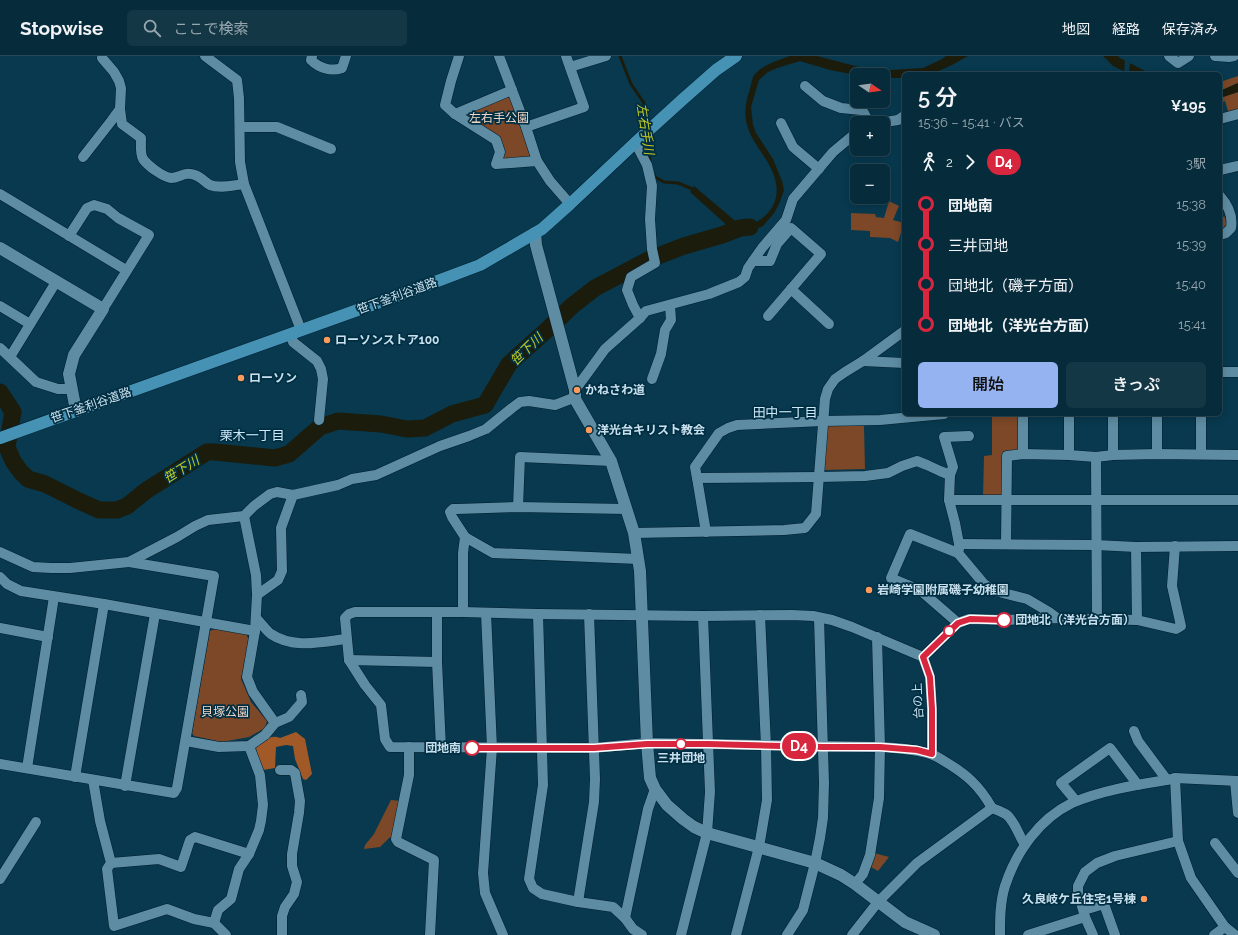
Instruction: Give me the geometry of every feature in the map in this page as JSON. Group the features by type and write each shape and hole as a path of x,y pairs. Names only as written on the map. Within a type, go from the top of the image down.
{"main road":[{"name":"笹下釜利谷道路","path":"0,438 475,267 542,229 636,141 716,70 736,56"}],"street":[{"path":"205,56 237,80 239,98 240,162 244,184 296,332 293,342 317,361 321,369 323,379 319,420"},
{"path":"312,56 311,60 317,66 336,70 342,68 346,56"},
{"path":"460,56 451,81 445,105 455,114 496,140 500,152 496,164 537,161"},
{"path":"499,56 526,127 537,161 550,181 570,204"},
{"path":"526,127 584,107 566,56"},
{"path":"570,67 606,56"},
{"path":"1169,56 1178,63 1188,56"},
{"path":"1215,56 1234,56"},
{"path":"100,57 114,72 119,81 121,88 120,109 122,124 141,138 140,149 143,159 155,170 171,178 178,177 183,174 196,175 211,185 223,186 244,184"},
{"path":"805,86 823,101 841,108 861,110 866,116"},
{"path":"455,114 512,90"},
{"path":"83,157 120,109"},
{"path":"1222,118 1238,114"},
{"path":"890,121 898,120 902,117"},
{"path":"781,123 793,147 819,169"},
{"path":"240,127 276,127 331,149"},
{"path":"129,562 208,520 244,516 270,494 277,492 293,495 338,486 352,479 376,475 440,446 469,436 486,428 520,402 529,401 555,405 573,398 575,390 605,349 646,311 709,294 739,282 745,276 748,268 762,248 786,220 793,199 833,152 850,138"},
{"path":"636,141 647,165 652,186 650,219 652,249 655,261 655,263 632,278 627,290 640,318"},
{"path":"1222,170 1238,166"},
{"path":"0,194 126,270"},
{"path":"1222,198 1230,211 1232,221 1231,228 1226,233 1222,234"},
{"path":"69,236 87,208 94,205 107,209 118,218 149,235 74,355 69,374 76,411"},
{"path":"753,261 770,261 777,244 791,228 821,254 768,316"},
{"path":"535,233 536,245 575,390 575,399 611,461 634,533 640,571 647,744 650,778 655,789 667,805 694,827 707,833 815,863 841,875 905,922 932,935"},
{"path":"0,248 103,309"},
{"path":"10,357 56,282"},
{"path":"791,289 829,324"},
{"path":"652,379 661,354 665,330 671,320 670,305"},
{"path":"0,306 30,324"},
{"path":"634,533 784,530 805,528 816,514 825,399 828,389 835,379 902,332"},
{"path":"0,348 36,382 58,389 72,389"},
{"path":"863,361 902,363"},
{"path":"1222,372 1238,372"},
{"path":"706,532 695,467 719,433 728,428 737,425 880,420 923,416"},
{"path":"1023,416 1023,454"},
{"path":"1069,416 1069,455"},
{"path":"1113,416 1113,455"},
{"path":"1157,416 1158,454"},
{"path":"1201,416 1201,454"},
{"path":"968,436 944,437 953,466 950,475 949,500 955,523 958,549 984,584 995,590 1027,599 1057,618"},
{"path":"1006,544 1007,456 1023,454 1096,457 1158,454 1238,455"},
{"path":"518,506 520,457 611,461"},
{"path":"1096,457 1097,620"},
{"path":"697,478 865,476 888,472 917,461 950,475"},
{"path":"257,595 278,580 282,571 281,528 293,495"},
{"path":"949,500 1238,500"},
{"path":"626,509 518,506 453,509 450,512 465,537 492,553 638,559"},
{"path":"244,516 256,575 257,595 255,631 247,677 253,692 275,723"},
{"path":"958,623 920,590 891,578 910,534 958,549 1006,544 1136,547 1238,546"},
{"path":"463,612 463,553 465,537"},
{"path":"1025,845 1013,822 1006,814 992,808 984,794 972,780 932,754 917,750 880,747 708,744 647,744 594,748 542,749 390,747 385,739 381,705 365,685 349,660 345,618 349,614 355,612 463,612 642,616 792,615 832,620 923,657 958,623 970,619 1004,620 1057,618 1137,620 1176,629 1181,626 1172,586 1176,546"},
{"path":"1136,547 1137,620"},
{"path":"0,552 33,566 70,568 129,562 214,576 186,741 177,788 174,793 0,764"},
{"path":"0,577 7,584 21,592 104,604 255,631"},
{"path":"27,768 54,597"},
{"path":"75,777 104,604"},
{"path":"437,612 437,662 441,748"},
{"path":"486,613 492,748 484,873 486,893 504,935"},
{"path":"125,786 155,614"},
{"path":"538,614 543,785 529,879 533,888 542,894 578,902 613,907 625,918 633,929 642,935"},
{"path":"578,902 594,802 595,779 589,614"},
{"path":"736,935 759,847 767,800 760,615"},
{"path":"681,935 707,833 710,792 703,616"},
{"path":"256,618 270,633 284,640 302,644 346,639"},
{"path":"787,935 803,910 815,863 823,818 824,783 819,618"},
{"path":"0,628 48,637"},
{"path":"855,884 864,874 870,855 880,798 877,638"},
{"name":"台の上","path":"923,657 930,677 932,754"},
{"path":"349,660 437,662"},
{"path":"186,741 219,747 249,746 265,735 275,723 289,717 302,702 301,695"},
{"path":"1134,731 1138,742 1171,779 1178,841 1191,878 1225,927 1234,935"},
{"path":"214,923 218,910 231,898 239,869 249,854 259,830 263,805 260,775 249,746"},
{"path":"409,748 409,775 396,839 398,842 434,860 430,935"},
{"path":"1076,802 1062,783 1110,748 1138,785"},
{"path":"280,770 291,770 295,772 300,801 292,854 292,866 297,882 294,894 285,907 282,916 282,935"},
{"path":"1000,935 1000,918 1005,887 1013,864 1025,845 1040,826 1060,809 1105,792 1171,779 1237,781 1238,813"},
{"path":"93,780 100,821 111,863 107,869 114,926 167,909 194,919 214,923 226,935"},
{"path":"625,918 648,809 655,789"},
{"path":"852,935 878,902 917,863 992,808"},
{"path":"0,879 36,822"},
{"path":"111,863 159,859 181,867 190,840 195,837 249,854"},
{"path":"1093,935 1078,892 1078,886 1085,872 1097,863 1115,856 1178,841"},
{"path":"1215,843 1238,873"},
{"path":"1028,935 1104,904 1115,935"},
{"path":"1214,935 1225,927"}],"green space":[{"path":"1238,76 1238,83 1222,90 1222,81"},
{"path":"1238,92 1238,110 1228,111 1225,101 1222,102 1222,97"},
{"name":"左右手公園","path":"507,97 512,99 530,155 528,158 505,161 501,158 503,152 463,116 464,111"},
{"path":"890,202 899,206 893,220 902,222 902,229 898,242 890,238 870,237 870,231 851,230 851,213 875,214 876,217 884,218"},
{"path":"1222,216 1225,217 1227,224 1222,230"},
{"path":"992,416 1018,416 1018,450 1003,451 1002,497 983,497 984,456 992,455"},
{"path":"827,426 864,426 865,469 824,470"},
{"name":"貝塚公園","path":"215,629 246,634 249,640 241,679 251,702 267,721 265,728 249,737 222,742 194,736 192,733 210,631"},
{"path":"391,800 401,801 396,835 389,838 380,847 364,849 365,845 374,834"},
{"path":"874,853 889,857 878,871 869,866"}],"shaded area":[{"path":"790,56 817,56 863,68 850,68 850,74 830,70 800,61 768,72 759,80 751,107 753,125 756,133 773,159 784,190 774,213 763,226 729,236 725,231 730,228 690,192 694,186 740,225 752,224 758,221 767,214 772,207 777,192 772,169 749,132 745,116 752,79 760,70 770,64"},
{"path":"946,56 968,56 936,72 902,72 902,78 890,78 890,70 923,68"},
{"path":"1103,56 1118,56 1147,72 1126,72 1113,66"},
{"path":"1238,83 1238,92 1222,97 1222,90"},
{"path":"296,732 305,739 312,774 306,780 303,779 295,759 293,746 286,745 276,747 275,768 263,770 258,760 256,748 270,738 280,738"}],"pier":[{"path":"1125,60 1130,62 1129,72 1124,72"}],"waterway":[{"name":"左右手川","path":"620,56 631,84 644,103 642,121 643,130"},
{"name":"左右手川","path":"645,137 650,161"},
{"name":"左右手川","path":"654,174 655,177 664,182 678,183 695,190"},
{"name":"笹下川","path":"0,392 13,412 7,447 13,461 20,471 28,479 45,484 99,510 117,510 127,506 147,490 207,452 275,458 289,454 320,427 338,421 381,424 407,429 425,428 452,414 485,405 509,364 573,305 595,288 650,259 684,246 740,228 750,227"}],"bus line":[{"name":"D4","path":"472,748 542,749 594,748 647,744 708,744 880,747 917,750 932,754 930,677 923,657 958,623 970,619 1004,620"}],"place":[{"name":"ローソンストア100","path":"327,340"},
{"name":"ローソン","path":"241,378"},
{"name":"かねさわ道","path":"577,390"},
{"name":"洋光台キリスト教会","path":"589,430"},
{"name":"岩崎学園附属磯子幼稚園","path":"869,590"},
{"name":"団地北（洋光台方面）","path":"1004,620"},
{"name":"三井団地","path":"681,744"},
{"name":"団地南","path":"472,748"},
{"name":"久良岐ケ丘住宅1号棟","path":"1144,899"}],"district":[{"name":"田中一丁目","path":"785,412"},
{"name":"栗木一丁目","path":"252,435"}]}
